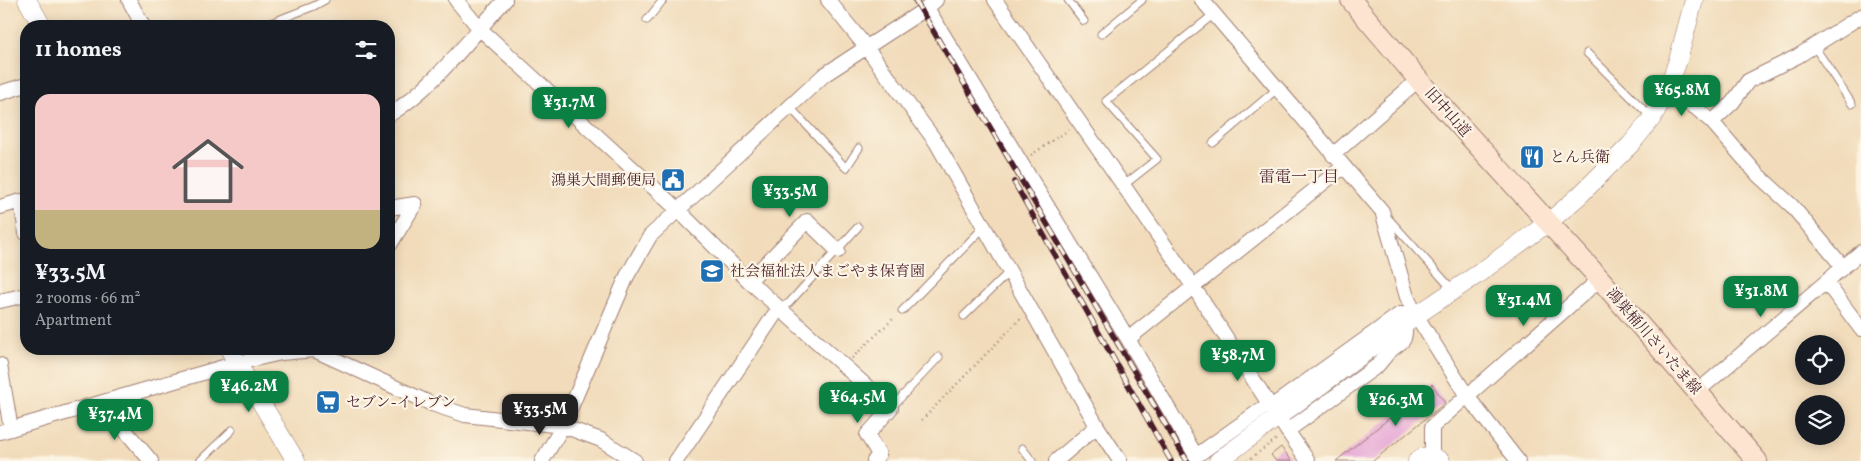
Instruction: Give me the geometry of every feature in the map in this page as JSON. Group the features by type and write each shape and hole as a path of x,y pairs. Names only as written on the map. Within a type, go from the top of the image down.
{"main road":[{"name":"旧中山道","path":"1351,0 1418,80 1549,222"},
{"name":"鴻巣桶川さいたま線","path":"1549,222 1698,391 1750,459"}],"street":[{"path":"27,0 39,20"},
{"path":"456,0 479,28 677,209 749,281 891,408 867,435 879,454 874,461"},
{"path":"395,111 426,87 505,0"},
{"path":"828,0 866,47 936,142 1097,426 1120,461"},
{"path":"995,0 1193,286 1308,461"},
{"path":"1202,0 1382,211 1407,296 1410,319 1518,461"},
{"path":"134,2 141,20"},
{"path":"1218,461 1277,415 1549,222 1580,195 1652,118 1667,91 1678,60 1689,3"},
{"path":"542,461 563,426 627,276 650,236 824,75 931,4 1021,162 1196,456 1277,415"},
{"path":"1712,122 1733,102 1748,81 1814,46 1861,16"},
{"path":"1333,154 1418,80"},
{"path":"0,92 20,87"},
{"path":"1667,91 1696,108 1712,122 1758,174 1792,206 1843,267"},
{"path":"1128,339 1343,167"},
{"path":"0,207 20,201"},
{"path":"395,207 415,204 395,236"},
{"path":"749,281 807,221 838,251"},
{"path":"1698,391 1861,252"},
{"path":"1430,459 1432,427 1600,279"},
{"path":"1826,282 1861,329"},
{"path":"0,301 20,296"},
{"path":"676,461 779,308"},
{"path":"0,365 6,430 102,403 233,356 249,355"},
{"path":"329,355 432,404 465,415 563,426 602,440 635,461"},
{"path":"233,356 296,461"},
{"path":"102,403 151,461"},
{"path":"1056,461 1097,426"}],"lane":[{"path":"278,20 325,0"},
{"path":"647,20 663,0"},
{"path":"1068,0 1084,21"},
{"path":"1101,34 1142,0"},
{"path":"1124,185 1157,159 1106,101 1214,14"},
{"path":"1814,46 1852,104"},
{"path":"1586,53 1652,118"},
{"path":"1213,143 1277,89"},
{"path":"789,106 846,168 859,148"},
{"path":"1382,211 1453,290"},
{"path":"902,311 984,227"},
{"path":"779,308 789,304 858,228"},
{"path":"964,316 1010,272"},
{"path":"891,408 939,357"},
{"path":"200,461 232,430"},
{"path":"1022,448 1032,461"}],"path":[{"path":"1021,162 1080,123"},
{"path":"922,420 1030,308"},
{"path":"844,366 902,311"},
{"path":"1247,461 1277,415"}],"building":[{"path":"1432,384 1445,403 1373,461 1336,461"},
{"path":"1281,447 1292,461 1276,461 1271,455"}],"railway":[{"path":"915,0 1187,461"},
{"path":"1014,182 1171,461"}],"place":[{"name":"とん兵衛","path":"1532,157"},
{"name":"鴻巣大間郵便局","path":"673,180"},
{"name":"社会福祉法人まごやま保育園","path":"712,271"},
{"name":"セブン-イレブン","path":"328,402"}],"district":[{"name":"雷電一丁目","path":"1299,176"}]}
